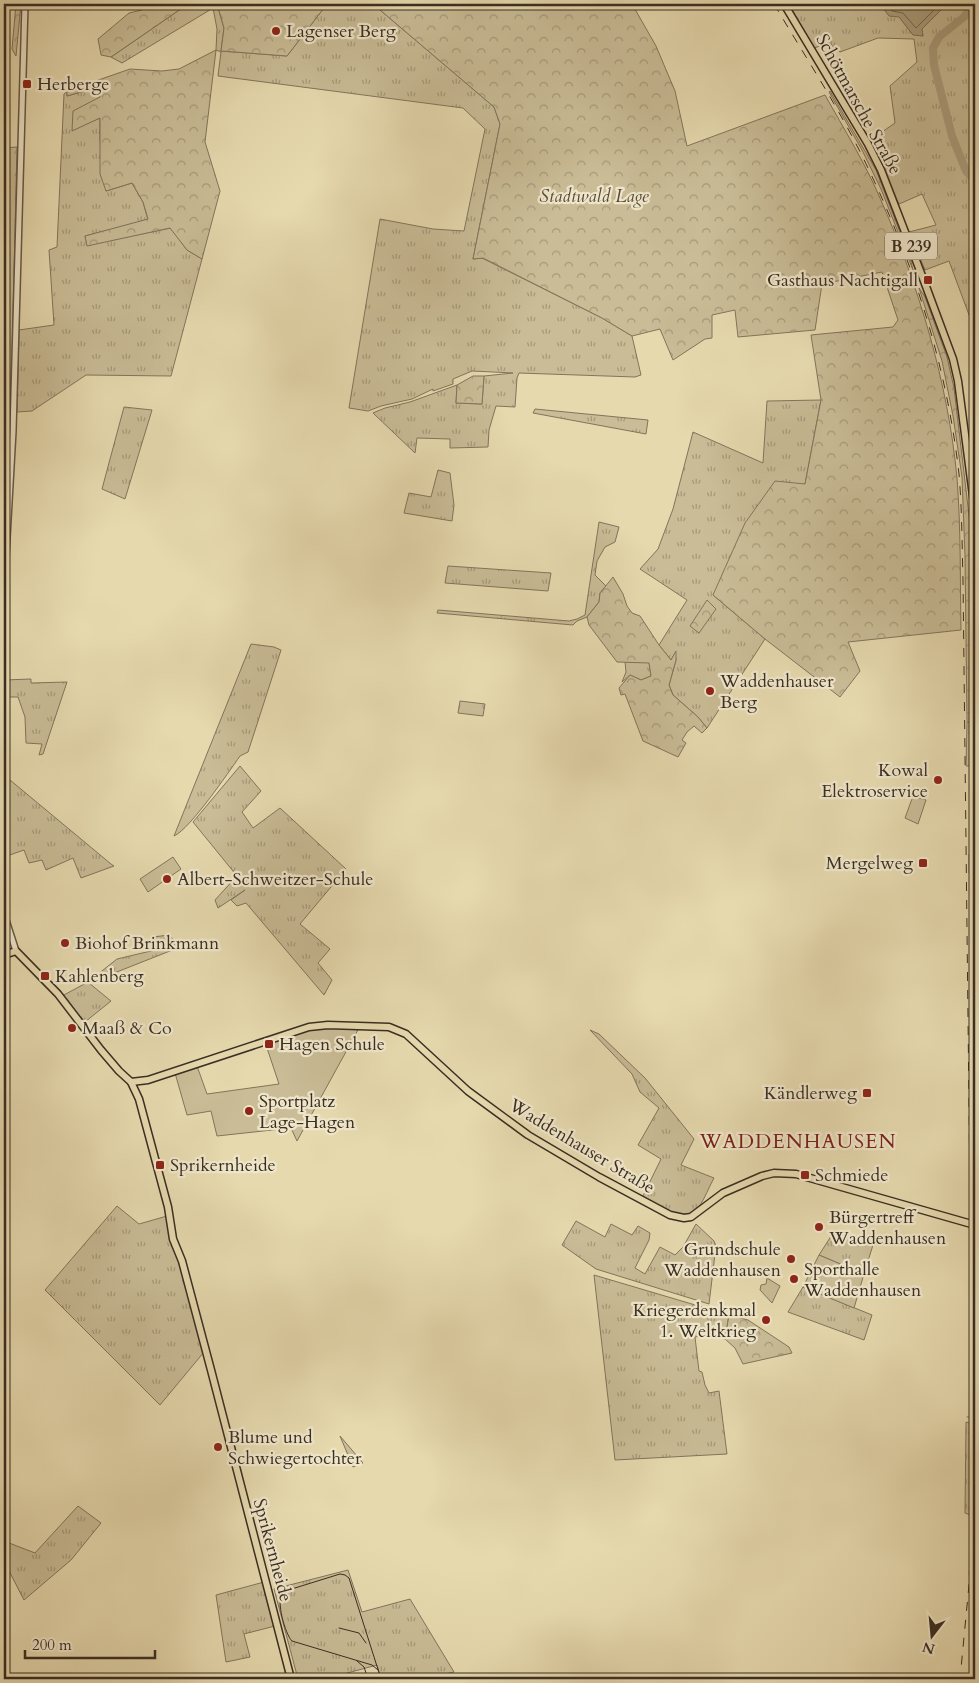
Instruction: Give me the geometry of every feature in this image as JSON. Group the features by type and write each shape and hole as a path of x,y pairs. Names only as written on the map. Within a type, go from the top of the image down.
{"main road":[{"name":"Schötmarsche Straße","path":"784,4 868,144 881,170 924,281 953,359 958,381 975,511"},
{"path":"4,955 16,951 58,994 101,1050 131,1082"},
{"name":"Waddenhauser Straße","path":"131,1082 148,1080 309,1027 328,1025 389,1027 406,1034 468,1091 528,1135 599,1177 670,1215 684,1218 691,1217 723,1193 762,1176 784,1173 796,1174 975,1225"},
{"name":"Sprikernheide","path":"131,1082 139,1099 153,1150 168,1207 173,1239 182,1262 211,1370 291,1679"}],"street":[{"path":"4,592 13,431 25,4"},
{"path":"4,914 16,951"}],"green space":[{"path":"16,4 21,4 16,56 12,49"},
{"path":"140,4 188,4 111,57 101,55 98,39 129,13 142,10"},
{"path":"188,4 217,4 224,28 221,51 287,56 327,4 373,4 494,107 500,124 473,259 482,258 602,318 632,336 641,375 635,377 519,373 515,407 496,406 489,430 488,447 450,448 450,439 417,438 415,453 373,413 457,385 456,403 482,404 484,376 513,373 472,371 453,379 453,384 433,391 433,389 412,399 368,411 349,408 380,219 433,229 464,231 485,129 463,108 218,76 221,52 216,50 217,29 213,8 122,63 111,57"},
{"path":"217,4 327,4 287,56 221,51 224,28"},
{"name":"Stadtwald Lage","path":"373,4 632,4 656,46 675,91 687,146 825,95 868,172 880,198 907,266 930,335 947,407 957,478 961,630 848,642 860,671 840,697 765,639 713,595 745,523 775,481 805,484 821,400 811,335 893,327 898,320 882,272 822,284 815,330 738,337 735,310 712,315 712,338 705,339 673,360 660,329 632,336 602,318 483,258 473,259 500,124 494,107"},
{"path":"789,4 882,4 883,8 899,16 912,34 923,36 922,29 947,4 975,4 975,331 949,261 925,270 909,232 936,225 922,194 899,204 869,141 895,123 890,86 917,62 914,39 878,38 840,52 829,43 814,48"},
{"path":"216,50 205,142 220,191 202,259 187,250 170,228 87,246 85,236 148,219 143,202 132,183 106,191 100,174 100,118 72,131 73,111 100,97 99,87 67,96 67,91 130,69 162,71 179,69"},
{"path":"99,87 100,97 72,130 100,118 100,140 106,191 132,183 143,202 148,220 85,236 87,245 171,228 187,250 202,259 171,376 86,375 32,411 17,412 19,330 54,325 49,250 57,247 64,94 67,91 67,96"},
{"path":"830,91 876,170 913,270 881,189"},
{"path":"17,147 12,355 4,527 4,148"},
{"path":"919,288 925,297 947,357 954,388 975,566 975,723 967,722 962,477 942,361"},
{"path":"473,376 484,376 482,404 456,403 457,385"},
{"path":"821,400 805,484 713,595 765,639 707,728 698,717 673,695 669,685 676,660 675,653 671,660 659,645 687,600 640,569 658,549 673,509 693,432 763,463 767,401"},
{"path":"124,407 152,410 125,499 102,489"},
{"path":"535,409 648,420 646,434 533,413"},
{"path":"438,470 450,473 454,505 452,521 404,513 409,493 431,497"},
{"path":"599,522 619,527 615,542 605,547 597,561 595,575 606,586 600,593 599,602 587,617 573,625 437,613 438,610 569,621 585,615"},
{"path":"448,566 551,573 548,591 445,583"},
{"path":"613,577 623,594 627,606 632,613 640,616 671,660 676,651 676,660 669,685 673,695 698,717 707,728 702,733 694,726 687,732 682,740 686,743 678,757 643,741 625,694 621,695 619,688 630,675 641,680 651,676 649,663 617,662 589,625 587,617 599,602 600,593"},
{"path":"707,600 716,609 699,633 690,626"},
{"path":"251,644 274,647 281,650 248,752 240,756 199,812 174,836"},
{"path":"625,662 649,662 651,676 641,680 630,675 622,682 626,672"},
{"path":"31,679 31,683 67,682 43,754 39,755 42,744 26,743 25,717 18,697 4,697 4,680"},
{"path":"460,701 485,704 483,716 458,713"},
{"path":"967,722 975,723 975,766 966,766"},
{"path":"240,766 261,791 242,812 253,828 280,808 346,869 300,924 330,949 318,963 332,980 324,995 246,903 237,906 231,900 245,890 218,908 215,900 237,876 193,822"},
{"path":"4,775 114,866 81,878 73,858 46,870 42,860 29,863 24,850 4,857"},
{"path":"913,796 926,800 918,824 905,818"},
{"path":"969,854 975,854 975,872 969,873"},
{"path":"173,857 181,869 148,892 140,879"},
{"path":"169,935 180,947 89,983 111,1001 85,1022 62,996 88,982 117,959 155,950 153,937"},
{"path":"329,1027 359,1028 297,1141 291,1128 217,1136 211,1111 187,1115 175,1073 197,1066 207,1094 279,1084 266,1045 305,1031"},
{"path":"590,1030 599,1034 645,1078 694,1139 681,1165 714,1178 701,1204 693,1213 679,1215 671,1213 642,1198 661,1159 638,1145 659,1108 640,1092 632,1074"},
{"path":"117,1206 139,1224 167,1216 171,1239 204,1352 160,1405 45,1290"},
{"path":"576,1221 605,1237 611,1224 632,1235 638,1226 650,1233 649,1240 635,1268 645,1274 660,1247 675,1255 683,1247 696,1224 714,1241 716,1246 709,1304 596,1269 562,1245"},
{"path":"835,1230 873,1245 864,1274 819,1255"},
{"path":"819,1255 864,1274 854,1308 803,1287"},
{"path":"594,1275 729,1315 725,1339 708,1335 695,1337 699,1371 702,1372 705,1385 709,1393 719,1391 727,1454 615,1460"},
{"path":"767,1278 780,1286 772,1303 760,1290 761,1285 766,1284"},
{"path":"803,1287 872,1315 864,1340 788,1312"},
{"path":"729,1315 748,1320 789,1347 792,1353 743,1364 735,1348 725,1339"},
{"path":"966,1422 970,1423 970,1515 965,1513"},
{"path":"340,1436 363,1463 353,1467"},
{"path":"78,1506 101,1523 71,1560 24,1600 7,1567 4,1568 4,1541 35,1553"},
{"path":"348,1570 362,1612 410,1599 454,1672 425,1679 381,1679 377,1665 325,1679 298,1679 274,1589"},
{"path":"264,1582 275,1626 244,1634 250,1657 226,1662 216,1595"}],"water":[{"path":"882,4 947,4 922,29 923,36 913,35 899,17 889,16"}],"waterway":[{"path":"973,4 964,17 939,37 933,48 934,65 952,136 966,171 975,181"},
{"path":"4,156 9,156"}],"tram line":[{"path":"378,1670 372,1665 292,1641 282,1617 280,1602 282,1592 340,1574 349,1578 381,1679"},
{"path":"339,1628 359,1633 366,1643"},
{"path":"357,1661 364,1667 368,1679"}],"railway":[{"path":"774,4 858,147 900,241 914,279 937,355 954,434 959,474 963,580 973,1454 969,1585 960,1679"}],"place":[{"name":"Lagenser Berg","path":"276,31"},
{"name":"Herberge","path":"27,84"},
{"name":"Gasthaus Nachtigall","path":"928,280"},
{"name":"Waddenhauser Berg","path":"710,691"},
{"name":"Kowal Elektroservice","path":"938,780"},
{"name":"Mergelweg","path":"923,863"},
{"name":"Albert-Schweitzer-Schule","path":"167,879"},
{"name":"Biohof Brinkmann","path":"65,943"},
{"name":"Kahlenberg","path":"45,976"},
{"name":"Maaß & Co","path":"72,1028"},
{"name":"Hagen Schule","path":"269,1044"},
{"name":"Kändlerweg","path":"867,1093"},
{"name":"Sportplatz Lage-Hagen","path":"249,1111"},
{"name":"Sprikernheide","path":"160,1165"},
{"name":"Schmiede","path":"805,1175"},
{"name":"Bürgertreff Waddenhausen","path":"819,1227"},
{"name":"Grundschule Waddenhausen","path":"791,1259"},
{"name":"Sporthalle Waddenhausen","path":"794,1279"},
{"name":"Kriegerdenkmal 1. Weltkrieg","path":"766,1320"},
{"name":"Blume und Schwiegertochter","path":"218,1447"}],"district":[{"name":"WADDENHAUSEN","path":"798,1141"}]}
